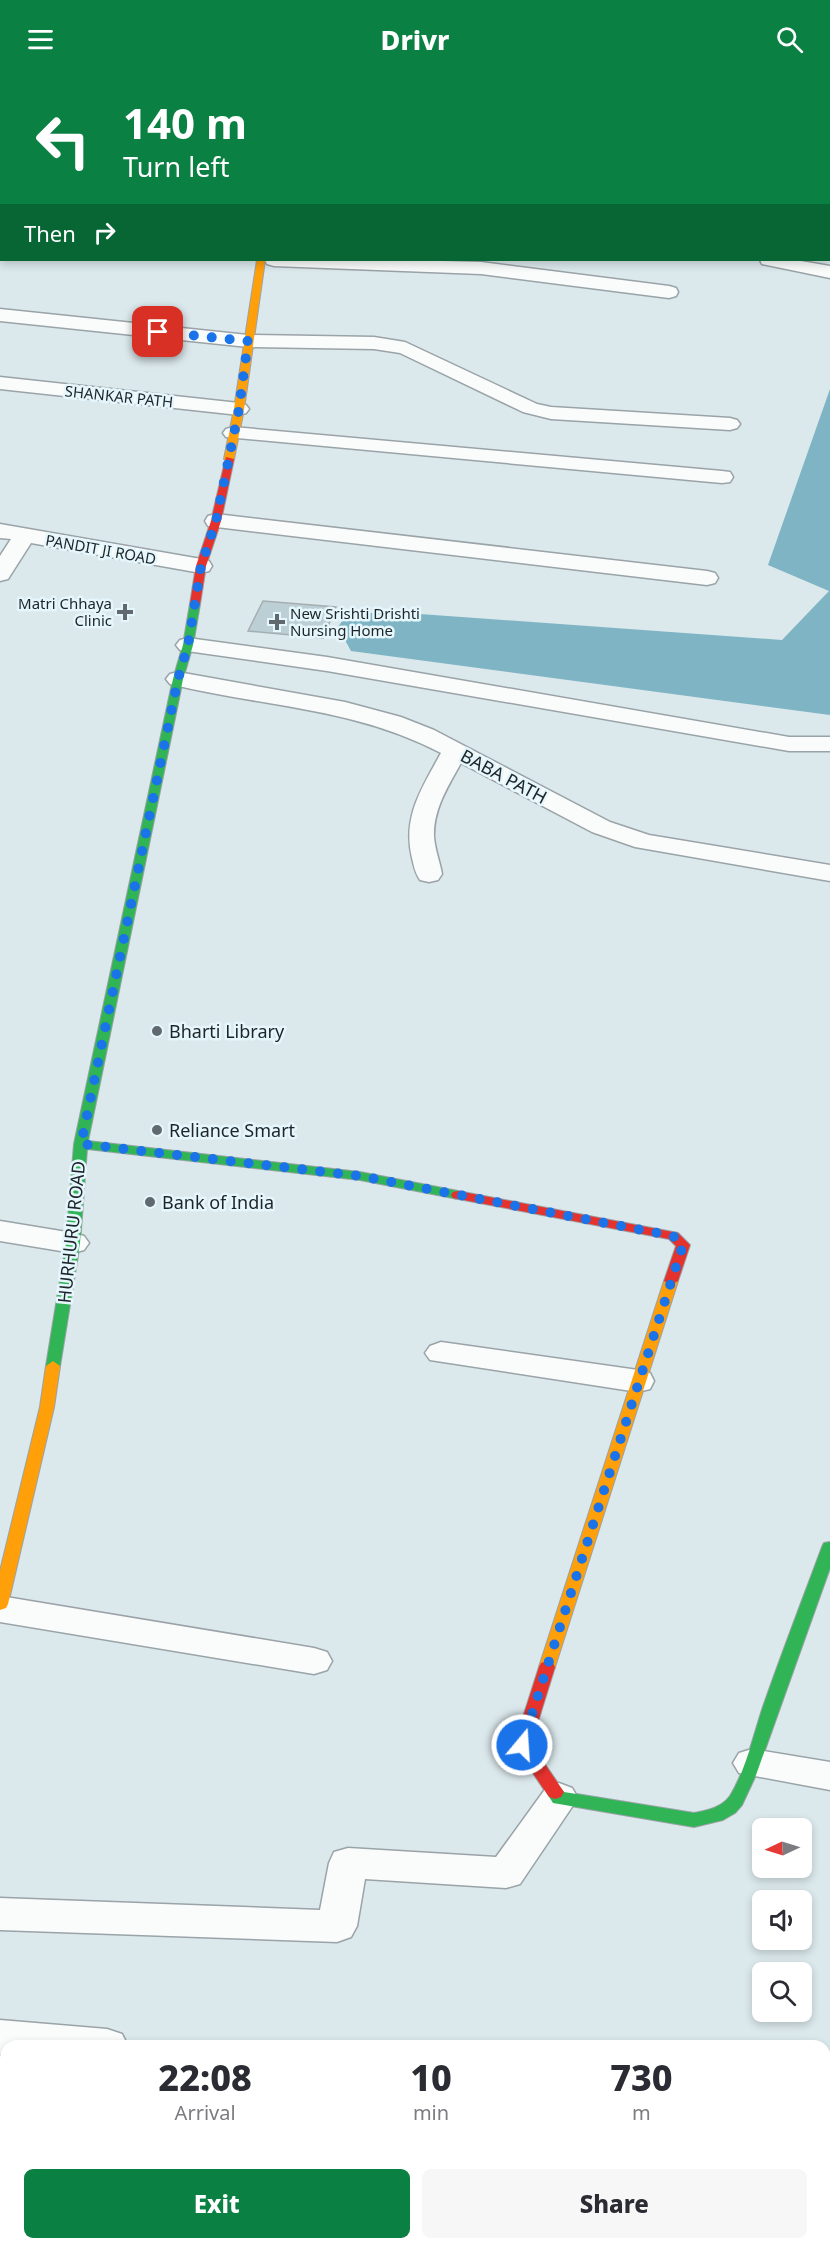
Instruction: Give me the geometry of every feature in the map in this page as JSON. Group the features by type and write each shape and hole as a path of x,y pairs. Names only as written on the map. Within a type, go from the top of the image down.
{"street":[{"name":"HURHURU ROAD","path":"1,1600 47,1407 73,1243 81,1144 178,679 188,645 201,566 216,521 239,409 261,261"},
{"path":"300,261 481,268 669,292"},
{"path":"774,261 830,272"},
{"path":"0,315 248,341 374,344 405,348 510,401 530,408 551,412 730,424"},
{"name":"SHANKAR PATH","path":"0,383 239,409"},
{"path":"233,433 722,477"},
{"path":"216,521 707,578"},
{"name":"PANDIT JI ROAD","path":"0,531 201,566"},
{"path":"0,574 24,536"},
{"path":"188,645 327,664 789,744 830,744"},
{"name":"BABA PATH","path":"178,679 345,709 392,722 425,735 601,827 644,842 830,873"},
{"path":"429,874 421,840 422,820 427,804 455,751"},
{"path":"81,1144 360,1176 673,1236 683,1245 522,1745 560,1798 694,1820 713,1817 728,1809 737,1797 752,1763 770,1707 830,1547"},
{"path":"0,1232 73,1243"},
{"path":"441,1353 638,1381"},
{"path":"1,1600 314,1661"},
{"path":"752,1763 830,1776"},
{"path":"0,1914 337,1926 348,1863 506,1873 560,1798"},
{"path":"0,2037 36,2040"}],"water":[{"path":"830,389 830,715 351,651 338,627 347,614 392,612 782,640 829,591 768,565"}],"building":[{"path":"263,601 336,607 323,638 248,631"}],"traffic: fast":[{"path":"53,1366 73,1243 81,1144 195,604"},
{"path":"81,1144 360,1176 458,1195"},
{"path":"555,1792 559,1798 694,1820 717,1815 729,1808 736,1800 748,1775 830,1547"}],"traffic: slow":[{"path":"229,459 239,409 261,261"},
{"path":"547,1667 671,1281"},
{"path":"0,1604 47,1407 53,1366"}],"traffic: jam":[{"path":"195,604 201,566 216,521 229,459"},
{"path":"458,1195 673,1236 683,1245 671,1281"},
{"path":"547,1667 522,1745 555,1792"}],"place":[{"name":"Matri Chhaya Clinic","path":"125,612"},
{"name":"New Srishti Drishti Nursing Home","path":"277,622"},
{"name":"Bharti Library","path":"157,1031"},
{"name":"Reliance Smart","path":"157,1130"},
{"name":"Bank of India","path":"150,1202"}],"route":[{"path":"158,332 248,341 239,409 216,521 201,566 188,645 178,679 81,1144 298,1167 360,1176 673,1236 683,1245 522,1745"}]}
